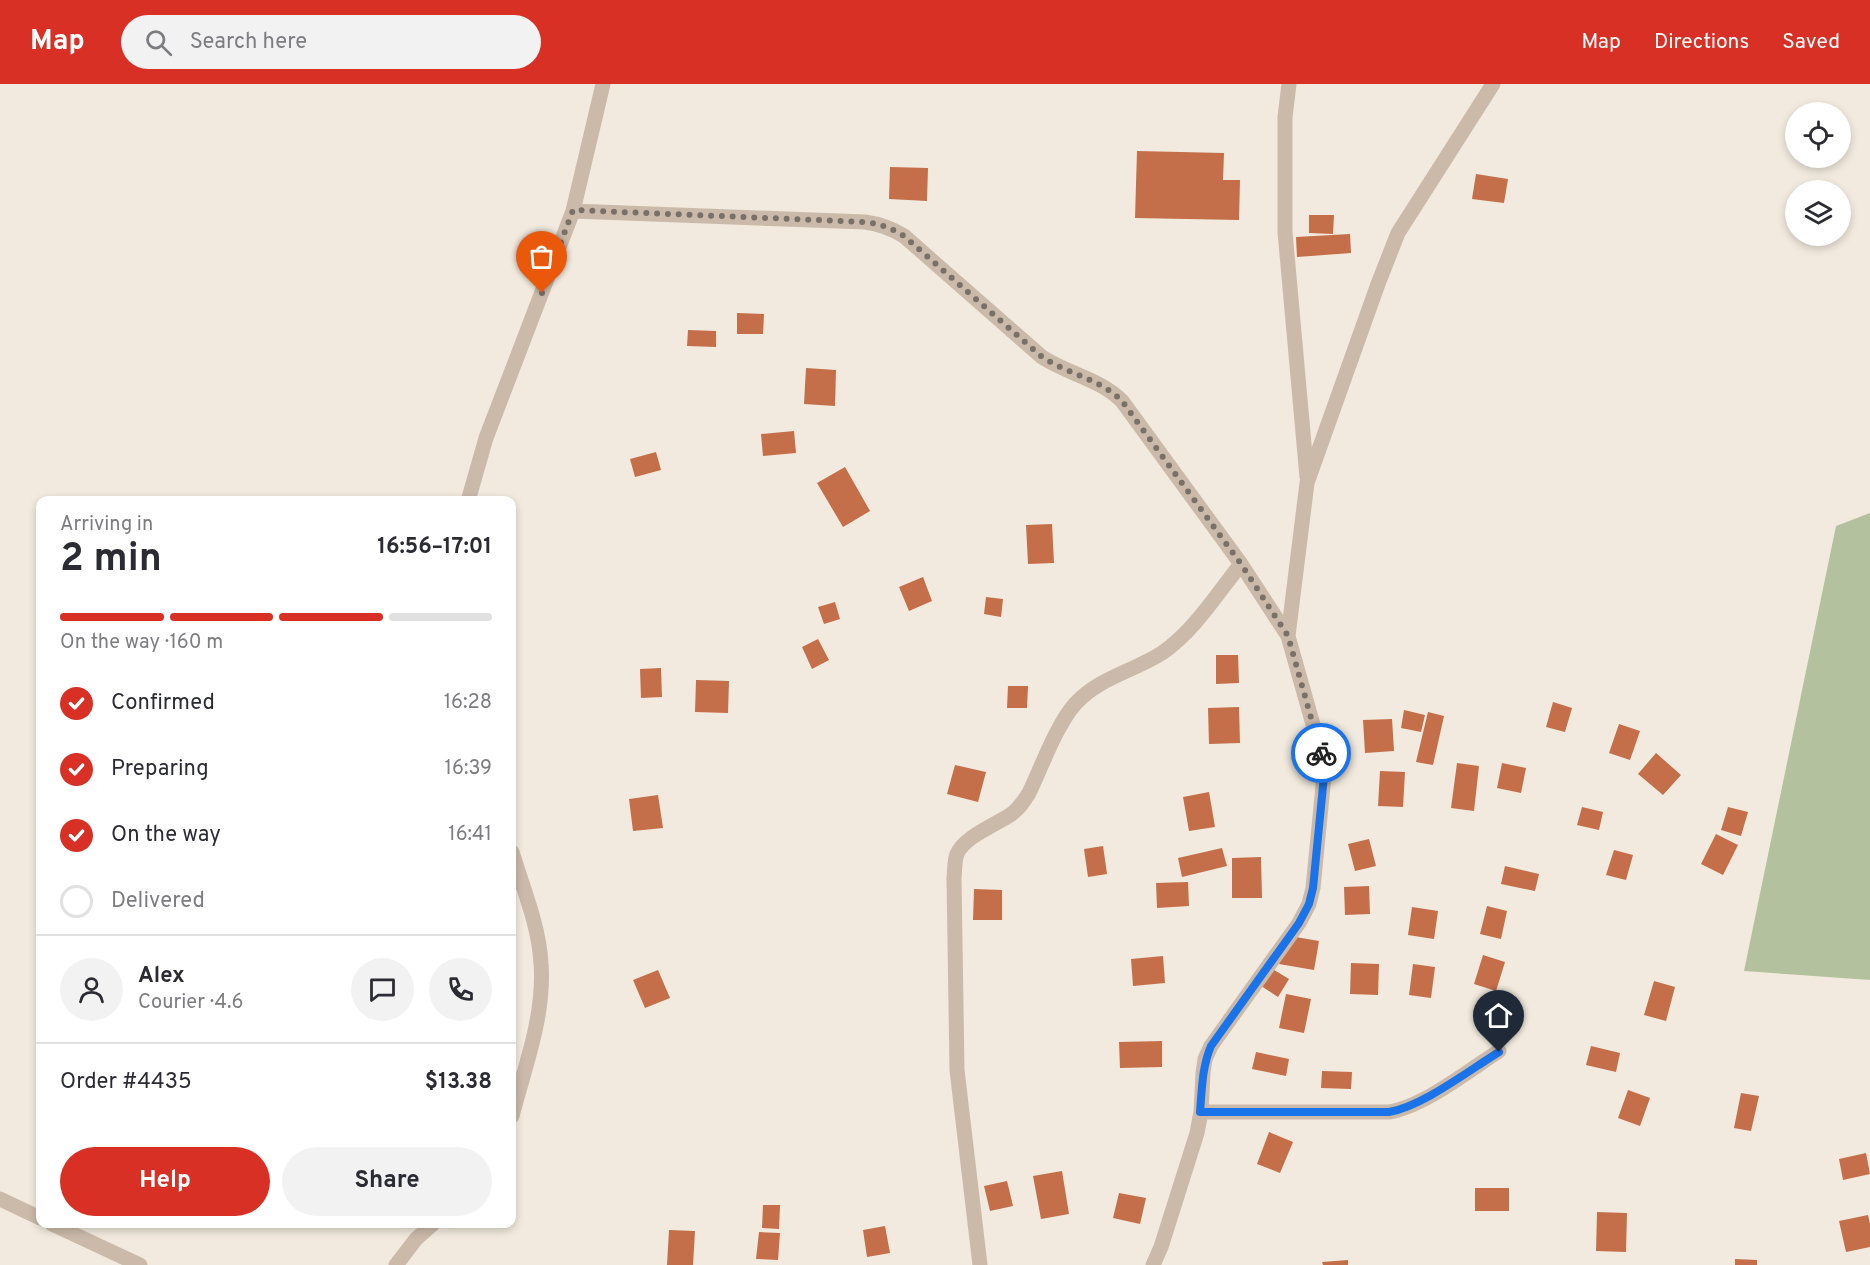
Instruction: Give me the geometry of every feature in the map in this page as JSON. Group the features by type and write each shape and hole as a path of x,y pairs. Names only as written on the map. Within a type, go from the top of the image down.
{"street":[{"path":"469,496 486,438 573,210 603,84"},
{"path":"1288,636 1307,483 1285,232 1285,126 1289,84"},
{"path":"1307,483 1398,234 1493,84"},
{"path":"573,210 865,222 890,228 904,236 1042,357 1111,390 1122,401 1241,564 1288,636 1323,760 1324,776 1313,888 1309,904 1299,923 1211,1046 1205,1059 1197,1133 1161,1247 1153,1265"},
{"path":"980,1265 957,1070 954,878 958,853 963,845 1022,805 1065,717 1077,702 1093,688 1161,653 1174,643 1188,630 1241,564"},
{"path":"516,865 534,925 541,963 539,1015 516,1101"},
{"path":"1200,1112 1389,1112 1403,1110 1499,1052"},
{"path":"0,1199 36,1216"},
{"path":"61,1228 140,1265"},
{"path":"396,1265 416,1239 428,1228"}],"green space":[{"path":"1870,513 1870,980 1744,971 1836,526"}],"building":[{"path":"1137,151 1224,153 1223,180 1240,180 1239,220 1135,218"},
{"path":"890,167 928,168 927,201 889,199"},
{"path":"1476,174 1508,179 1504,203 1472,199"},
{"path":"1309,215 1334,215 1333,234 1309,233"},
{"path":"1350,234 1351,253 1297,257 1296,237"},
{"path":"737,313 764,314 763,334 737,334"},
{"path":"688,330 716,331 716,347 687,346"},
{"path":"806,368 836,370 835,406 804,404"},
{"path":"794,431 796,453 763,456 761,434"},
{"path":"656,452 661,470 635,477 630,459"},
{"path":"845,467 870,511 843,527 817,483"},
{"path":"1052,524 1054,563 1028,564 1026,525"},
{"path":"923,577 932,601 909,611 899,587"},
{"path":"986,597 1003,599 1001,617 984,614"},
{"path":"835,602 840,619 824,624 818,607"},
{"path":"818,639 829,660 812,669 802,647"},
{"path":"1216,655 1238,655 1239,683 1216,684"},
{"path":"661,668 662,697 641,698 640,669"},
{"path":"696,680 729,681 728,713 695,712"},
{"path":"1008,686 1028,686 1027,708 1007,708"},
{"path":"1553,702 1572,708 1565,732 1546,727"},
{"path":"1239,707 1240,743 1209,744 1208,708"},
{"path":"1404,710 1425,715 1421,732 1401,728"},
{"path":"1428,712 1444,716 1433,765 1416,762"},
{"path":"1392,719 1394,751 1365,753 1363,720"},
{"path":"1619,724 1640,731 1630,760 1609,753"},
{"path":"1656,753 1681,775 1663,795 1638,774"},
{"path":"1457,763 1479,766 1474,811 1451,808"},
{"path":"1502,763 1526,768 1521,793 1497,788"},
{"path":"955,765 986,772 978,802 947,794"},
{"path":"1380,771 1405,772 1403,807 1378,806"},
{"path":"1209,792 1215,827 1189,831 1183,797"},
{"path":"658,795 663,828 633,831 629,799"},
{"path":"1582,807 1603,812 1599,830 1577,825"},
{"path":"1728,807 1748,812 1741,836 1721,830"},
{"path":"1716,834 1738,845 1723,875 1701,864"},
{"path":"1369,839 1376,866 1355,871 1348,844"},
{"path":"1103,846 1107,874 1088,877 1084,849"},
{"path":"1222,848 1227,866 1182,877 1178,858"},
{"path":"1614,850 1633,855 1626,880 1606,875"},
{"path":"1261,857 1262,898 1232,898 1232,858"},
{"path":"1505,866 1539,874 1535,891 1501,884"},
{"path":"1188,882 1189,906 1157,908 1156,883"},
{"path":"1369,886 1370,914 1345,915 1344,887"},
{"path":"974,889 1002,890 1002,920 973,920"},
{"path":"1487,906 1507,911 1501,939 1480,934"},
{"path":"1412,907 1438,911 1434,939 1408,935"},
{"path":"1284,935 1319,941 1314,970 1279,964"},
{"path":"1483,955 1505,962 1496,991 1474,984"},
{"path":"1163,956 1165,983 1133,986 1131,959"},
{"path":"1351,963 1379,964 1378,995 1350,994"},
{"path":"1413,964 1435,967 1431,998 1409,995"},
{"path":"1269,967 1289,979 1278,997 1258,984"},
{"path":"658,970 670,998 645,1008 633,980"},
{"path":"1654,981 1675,987 1666,1021 1644,1015"},
{"path":"1286,994 1311,999 1304,1033 1279,1028"},
{"path":"1162,1041 1162,1067 1120,1068 1119,1042"},
{"path":"1591,1046 1620,1053 1616,1072 1586,1065"},
{"path":"1256,1052 1289,1059 1286,1076 1252,1069"},
{"path":"1322,1071 1352,1072 1351,1089 1321,1088"},
{"path":"1628,1090 1650,1098 1640,1126 1618,1118"},
{"path":"1741,1093 1759,1096 1751,1131 1734,1128"},
{"path":"1269,1132 1293,1142 1280,1173 1257,1164"},
{"path":"1866,1153 1870,1174 1843,1180 1839,1159"},
{"path":"1062,1171 1069,1214 1041,1219 1033,1176"},
{"path":"1007,1181 1013,1206 990,1211 984,1186"},
{"path":"1475,1188 1509,1188 1509,1211 1475,1211"},
{"path":"1119,1193 1146,1198 1140,1224 1113,1218"},
{"path":"763,1205 780,1205 779,1229 762,1228"},
{"path":"1597,1212 1627,1213 1626,1252 1596,1251"},
{"path":"1868,1215 1870,1247 1846,1252 1839,1221"},
{"path":"885,1226 890,1253 867,1257 863,1230"},
{"path":"669,1230 695,1231 693,1265 667,1265"},
{"path":"759,1232 780,1233 778,1260 756,1259"},
{"path":"1735,1259 1757,1260 1757,1265 1735,1265"},
{"path":"1348,1260 1348,1265 1323,1265 1322,1262"}],"way so far":[{"path":"542,293 573,210 865,222 890,228 904,236 1042,357 1111,390 1122,401 1241,564 1288,636 1321,753"}],"route":[{"path":"1321,753 1324,776 1313,888 1309,904 1288,940 1211,1046 1205,1059 1200,1112 1389,1112 1403,1110 1499,1052"}]}
